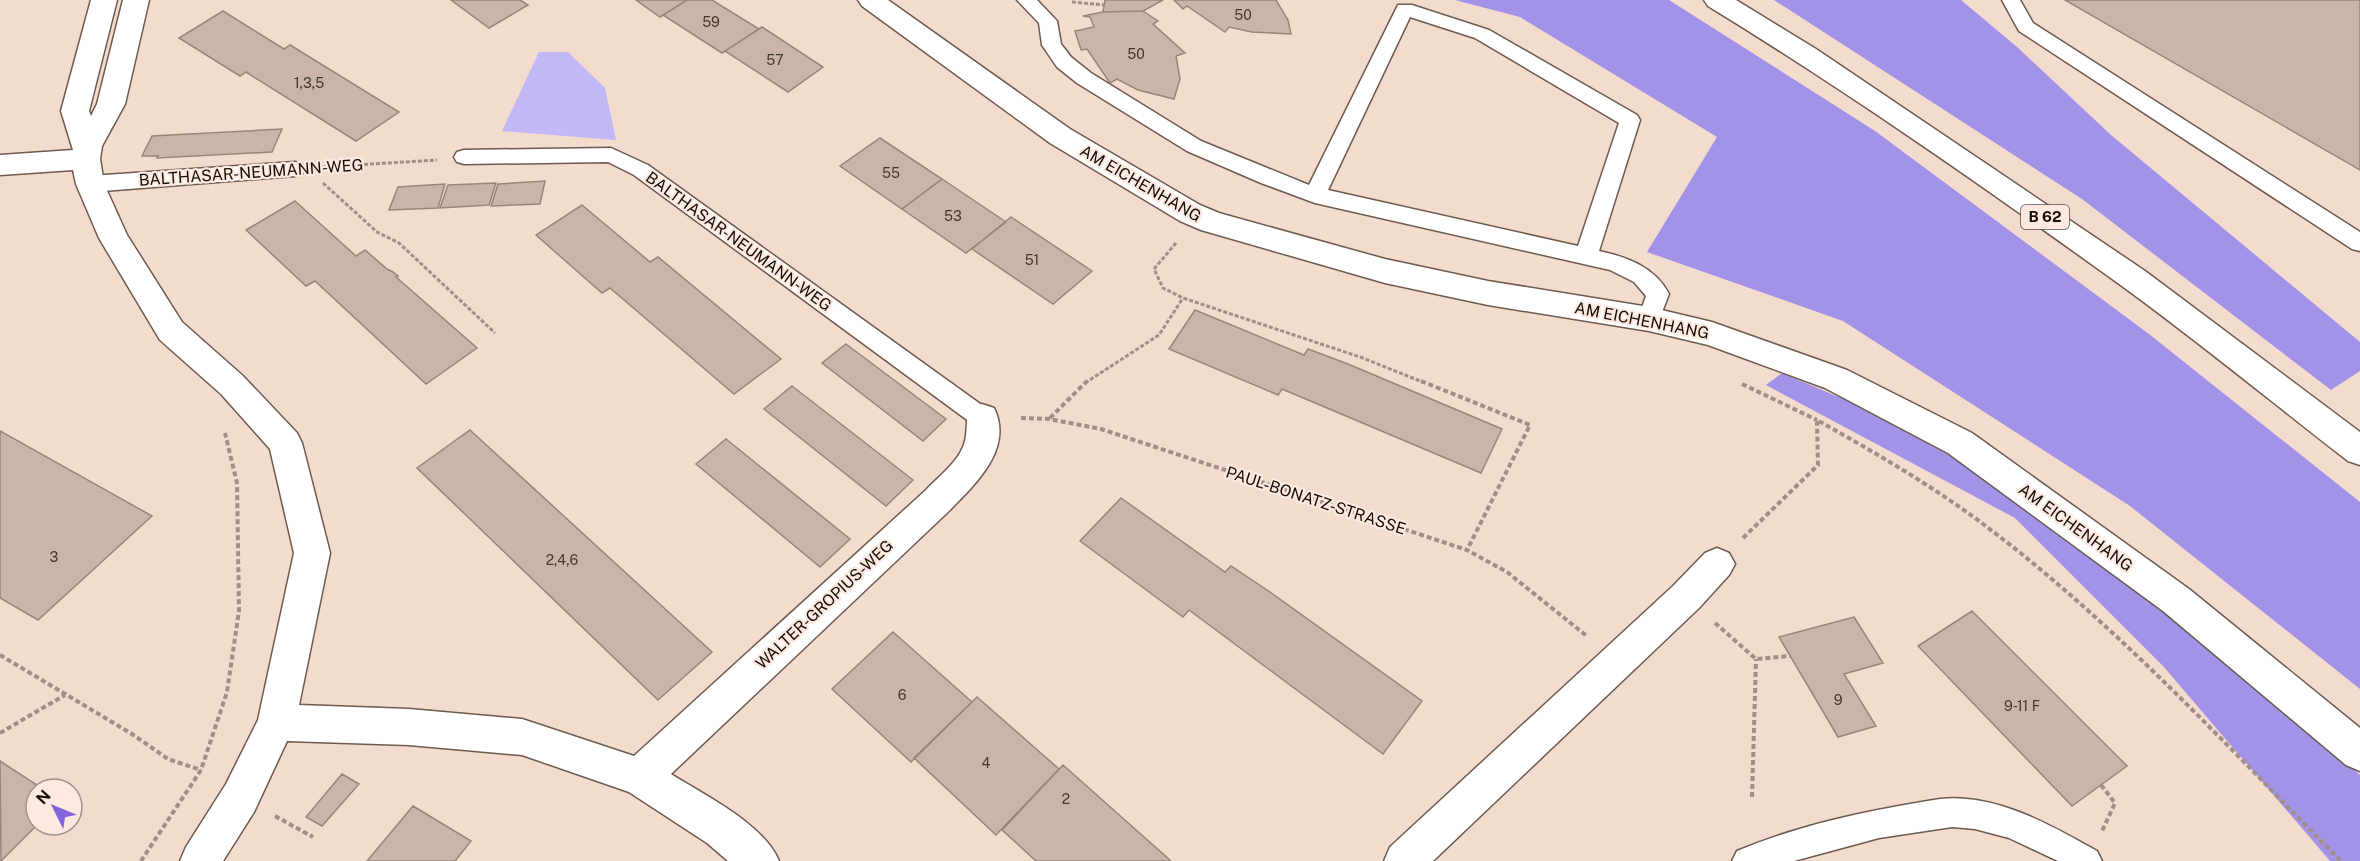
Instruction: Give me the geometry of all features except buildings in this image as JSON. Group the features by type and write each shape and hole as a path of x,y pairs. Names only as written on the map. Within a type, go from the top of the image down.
{"street":[{"path":"104,0 75,111 88,163 114,238 171,331 232,385 285,443 312,553 276,722 240,798 200,861"},
{"name":"AM EICHENHANG","path":"871,0 1060,136 1190,213 1211,222 1385,271 1488,293 1649,319 1712,334 1836,379 1960,443 2176,600 2360,752"},
{"name":"B 62","path":"1717,0 1937,142 2134,279 2360,451"},
{"path":"88,163 111,104 137,2"},
{"path":"0,165 88,163"},
{"name":"WALTER-GROPIUS-WEG","path":"640,777 807,619 938,500 975,462 982,440 982,418"},
{"path":"1404,861 1686,597 1717,564"},
{"path":"276,722 409,727 522,737 640,777 721,829 759,861"}],"lane":[{"path":"1026,0 1051,11 1052,45 1064,62 1084,78 1194,146 1268,178 1315,195 1615,263 1642,276 1658,294 1649,319"},
{"path":"2011,0 2026,27 2360,243"},
{"path":"1315,195 1406,9 1482,34 1630,120 1586,256"},
{"name":"BALTHASAR-NEUMANN-WEG","path":"456,158 611,155 641,170 982,418"},
{"name":"BALTHASAR-NEUMANN-WEG","path":"88,163 301,169"},
{"path":"1748,861 1815,840 1898,819 1954,813 2006,822 2092,851"}],"path":[{"path":"1051,11 1104,5"},
{"name":"BALTHASAR-NEUMANN-WEG","path":"301,169 456,158"},
{"path":"301,169 377,232 399,243 495,333"},
{"path":"1181,237 1154,269 1163,288 1183,298 1363,358 1530,426 1467,550"},
{"path":"1049,419 1083,384 1159,335 1183,298"},
{"name":"PAUL-BONATZ-STRASSE","path":"982,418 1049,419 1101,429 1467,550 1507,572 1616,661"},
{"path":"1717,564 1818,465 1817,420 1895,463 2004,540 2154,672 2340,861"},
{"path":"141,861 201,770 227,692 239,611 237,483 225,433 220,422"},
{"path":"1686,597 1756,659 1790,656"},
{"path":"0,655 132,734 168,759 201,770"},
{"path":"1752,797 1756,659"},
{"path":"0,733 65,695"},
{"path":"2092,851 2115,803 2102,785"},
{"path":"295,826 314,837"}],"shaded area":[{"path":"1455,0 1669,0 1875,131 2149,334 2360,502 2360,689 2130,506 1843,321 1647,252 1717,137 1520,17"},
{"path":"1774,0 1961,0 2017,47 2111,135 2360,342 2360,371 2331,390 2082,199"},
{"path":"539,52 568,52 605,88 616,140 502,131"},
{"path":"1782,373 1860,406 1992,479 2209,639 2360,775 2360,861 2330,861 2163,666 2015,518 1766,385"}]}
